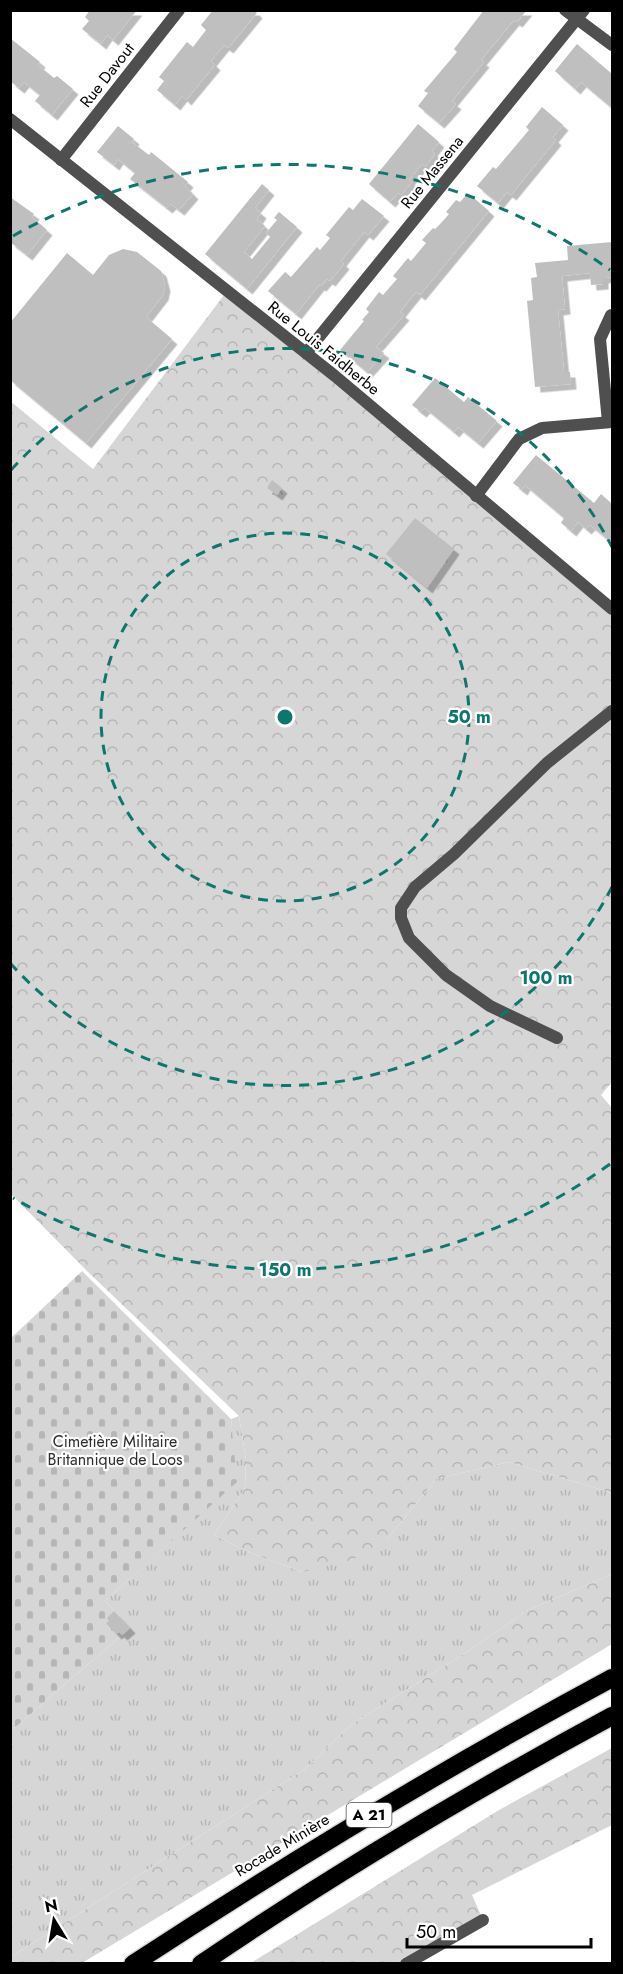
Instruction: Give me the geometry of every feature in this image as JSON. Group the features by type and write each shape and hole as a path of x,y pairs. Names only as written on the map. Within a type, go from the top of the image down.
{"highway":[{"name":"Rocade Minière","path":"133,1964 234,1897 410,1791 612,1678"},
{"name":"A 21","path":"201,1964 391,1841 612,1716"}],"street":[{"name":"Rue Davout","path":"61,160 179,10"},
{"path":"565,10 580,15 612,45"},
{"name":"Rue Massena","path":"306,353 580,15"},
{"name":"Rue Louis Faidherbe","path":"10,119 306,353 612,609"},
{"path":"476,496 519,439 542,428 610,422 600,339 611,315"},
{"path":"557,1038 490,1006 446,975 410,938 401,918 401,908 415,887 454,854 547,763 612,711"},
{"path":"406,1964 483,1920"}],"green space":[{"path":"227,291 612,609 612,1082 601,1095 612,1108 612,1493 509,1462 436,1479 389,1537 352,1560 302,1572 249,1552 214,1535 245,1488 246,1460 239,1416 88,1272 11,1194 10,401 93,469"},
{"name":"Cimetière Militaire Britannique de Loos","path":"82,1271 231,1419 237,1482 105,1601 130,1628 11,1731 11,1338"},
{"path":"239,1416 246,1460 245,1488 214,1535 249,1552 302,1572 389,1537 436,1479 509,1462 612,1493 612,1574 526,1611 470,1650 352,1724 305,1769 11,1957 11,1731 130,1628 105,1601 236,1482 231,1419"},
{"path":"612,1574 612,1644 82,1963 11,1963 11,1957 305,1769 352,1724 470,1650 526,1611"},
{"path":"612,1748 612,1825 472,1895 483,1920 406,1963 249,1964 499,1810"}],"building":[{"path":"90,10 137,10 113,40 107,35 101,44 82,29 89,21 85,17"},
{"path":"213,10 254,10 257,13 228,48 224,45 211,61 215,65 186,100 182,96 175,105 157,90 164,81 159,77 187,42 193,47 206,30 201,25"},
{"path":"484,10 527,10 517,22 514,20 481,60 484,62 452,101 456,104 439,123 418,106 428,93 424,91 457,52 454,49"},
{"path":"10,38 40,62 38,65 54,78 57,76 73,89 52,115 35,101 40,95 24,82 19,88 10,81"},
{"path":"577,44 612,74 612,108 581,82 575,89 555,71"},
{"path":"542,107 563,125 553,137 556,140 511,195 507,192 498,203 477,186 493,167 496,169 529,130 526,127"},
{"path":"418,124 439,142 432,151 435,154 425,167 422,164 409,180 412,182 401,195 398,193 390,202 369,184"},
{"path":"118,126 134,139 132,142 149,155 151,152 188,182 185,186 193,194 179,210 171,204 167,208 130,179 135,173 118,159 114,165 97,152"},
{"path":"262,184 269,190 255,208 261,213 257,219 265,226 244,252 252,259 270,237 266,233 277,220 274,218 279,212 297,227 247,289 205,254"},
{"path":"468,193 489,211 420,295 416,292 400,312 404,315 376,347 384,353 367,372 340,350 364,321 362,320 369,312 366,309 379,292 383,295 397,279 393,276 408,258 411,261 426,243 422,240 449,214 446,212 456,200 460,202"},
{"path":"10,197 34,214 32,217 47,230 27,255 10,242"},
{"path":"362,199 384,216 368,235 364,232 341,261 344,264 330,281 327,279 321,286 319,285 296,314 268,291 285,272 291,277 317,247 320,250 330,238 326,235 349,207 353,210"},
{"path":"612,242 612,277 603,278 603,284 591,285 590,273 562,276 565,309 558,310 564,372 570,372 571,384 535,387 527,301 533,300 531,278 537,277 535,263 568,260 567,246"},
{"path":"123,249 137,252 161,271 165,286 163,295 146,317 172,339 86,443 10,380 10,323 67,253 93,275 109,255"},
{"path":"435,378 464,402 468,397 497,421 478,443 458,427 454,432 425,408 421,412 412,405"},
{"path":"536,455 594,503 601,494 612,504 611,542 590,525 586,529 578,522 571,531 561,523 564,518 525,485 522,490 513,483"},
{"path":"272,480 282,488 277,495 267,488"},
{"path":"415,518 454,549 427,588 386,554"},
{"path":"114,1611 130,1628 122,1635 119,1632 116,1634 106,1623 109,1621 107,1618"}]}
